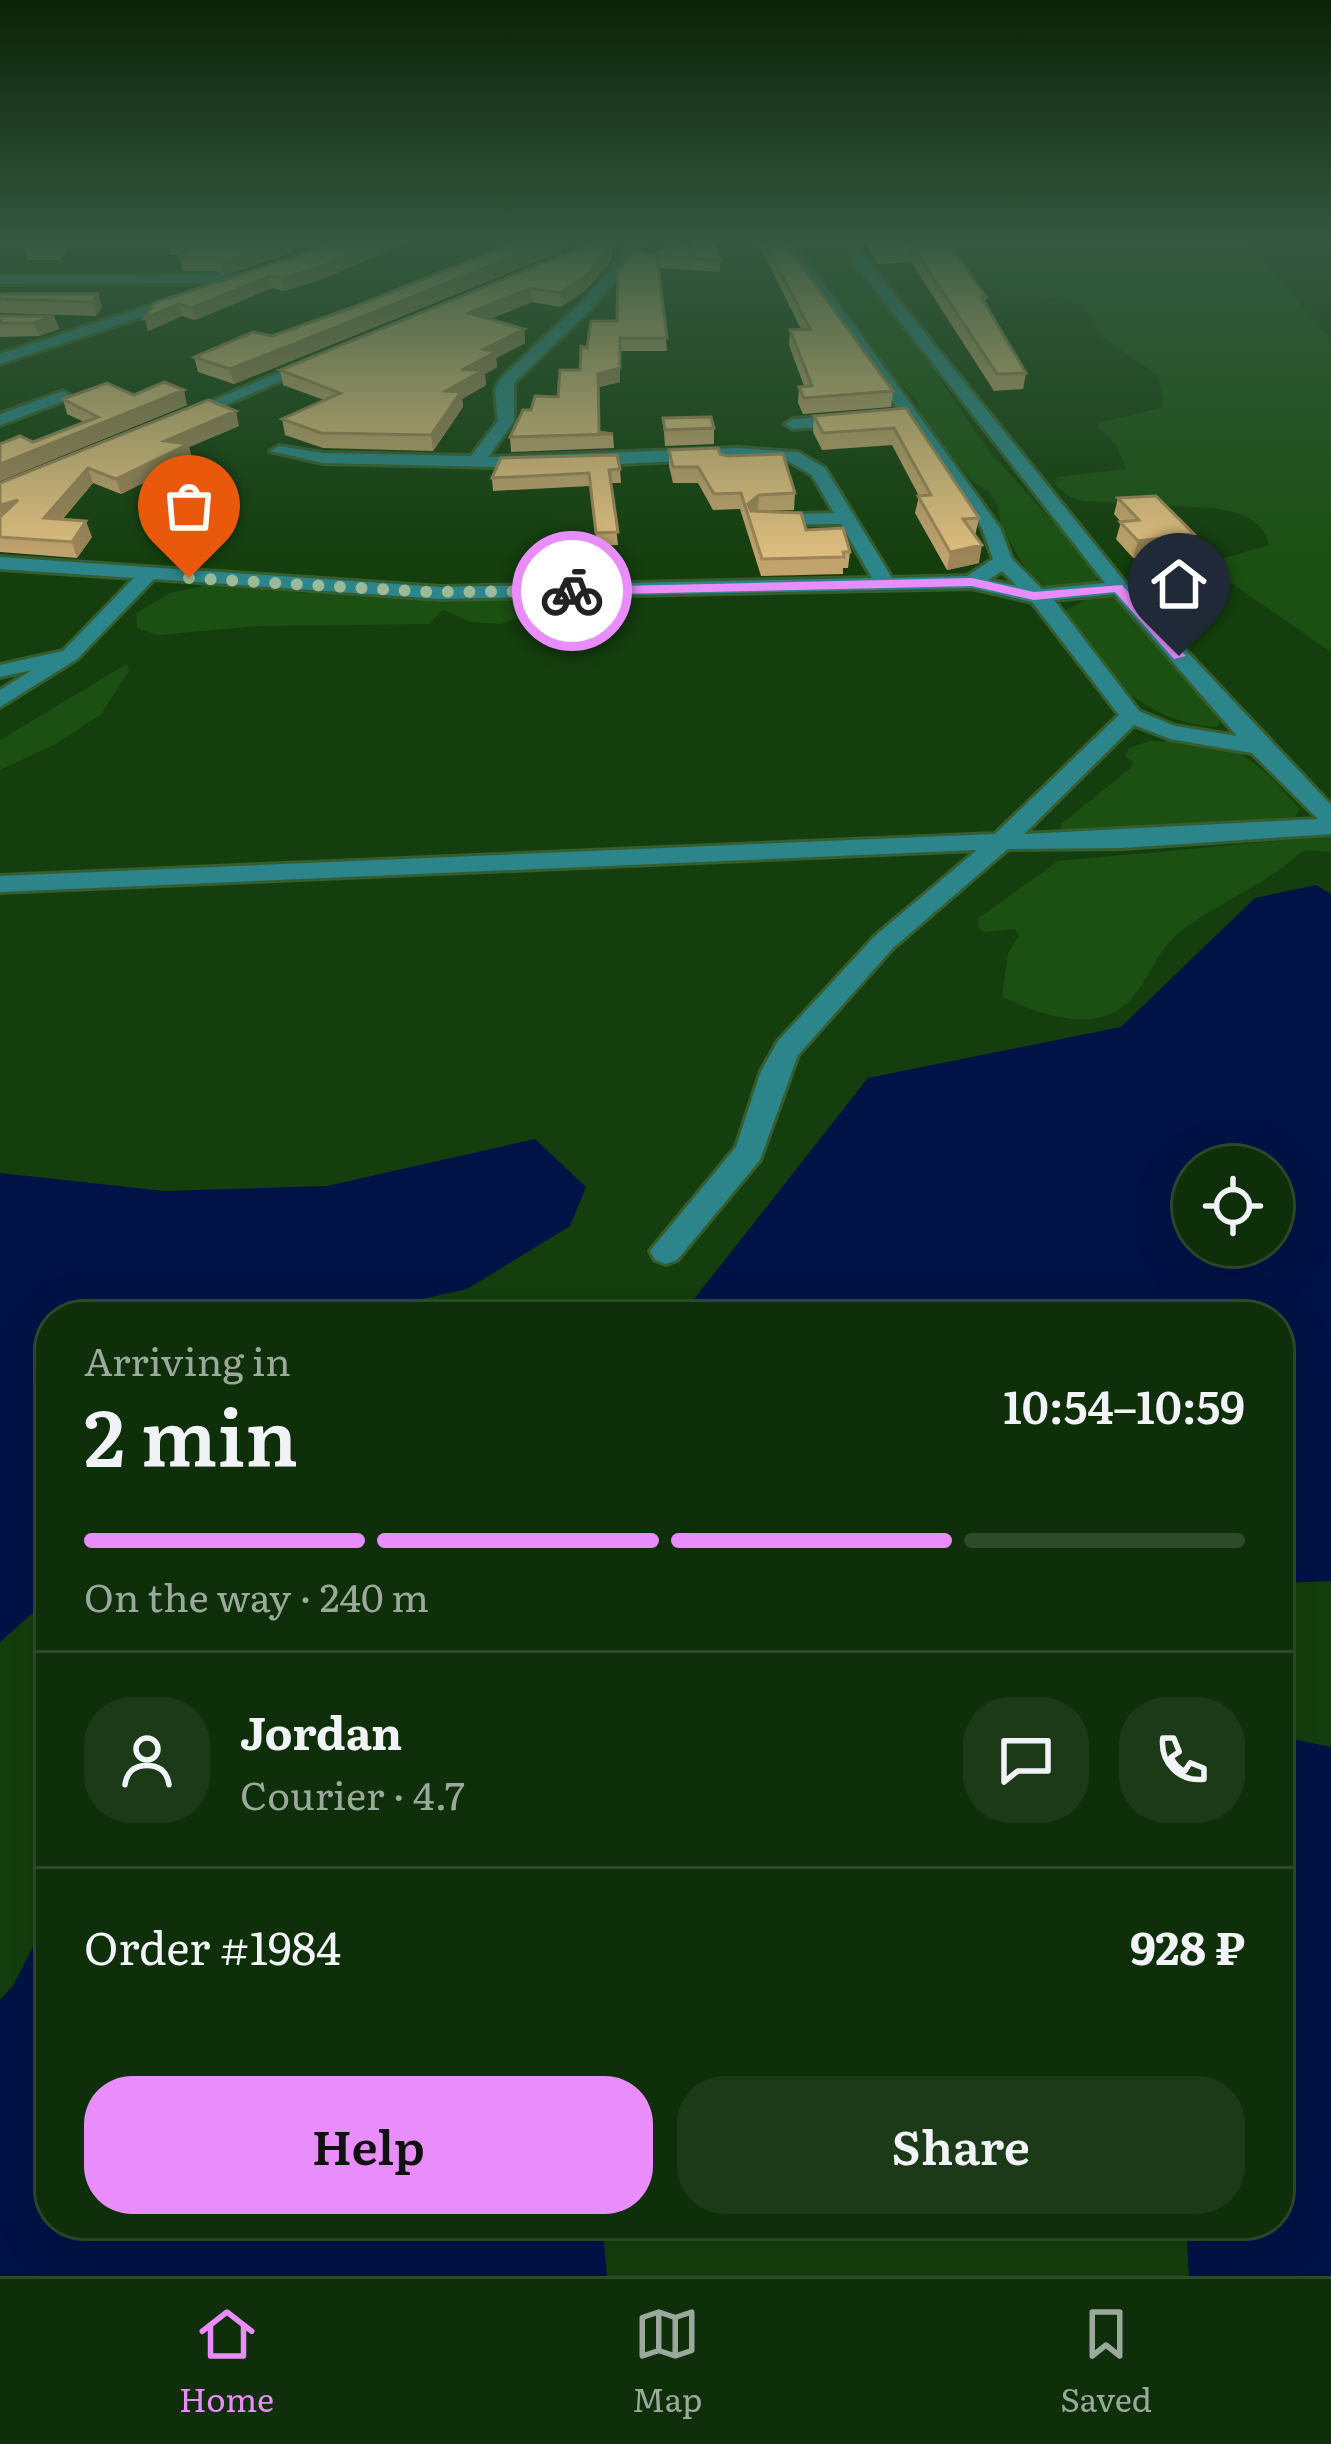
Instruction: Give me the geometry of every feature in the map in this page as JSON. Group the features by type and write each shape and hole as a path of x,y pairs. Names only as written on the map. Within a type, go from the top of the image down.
{"street":[{"path":"0,359 36,347"},
{"path":"477,460 506,421 502,392 507,381 543,347"},
{"path":"849,347 891,417 991,528 1003,561 1055,613 1131,716 1170,733 1260,747"},
{"path":"928,347 1118,588 1331,822"},
{"path":"162,425 334,354"},
{"path":"0,420 63,396"},
{"path":"794,424 891,417"},
{"path":"279,451 323,458 556,463 784,455 815,467 887,586"},
{"path":"761,521 845,518"},
{"path":"972,582 1003,561"},
{"path":"0,563 441,593 972,582 1034,596 1118,588"},
{"path":"0,700 70,655 148,576"},
{"path":"0,671 70,655"},
{"path":"666,1251 749,1152 770,1084 788,1048 884,942 1001,842 1131,716"},
{"path":"0,884 1122,840 1331,822"}],"green space":[{"path":"871,347 918,347 988,450 1098,572 1096,583 1045,586 1028,572 1001,528 998,505 989,492 971,480 922,419 916,399 881,365"},
{"path":"1117,347 1331,347 1331,652 1218,574 1214,561 1269,545 1262,529 1249,518 1214,508 1083,501 1054,484 1058,477 1126,469 1117,446 1097,427 1164,407 1159,376"},
{"path":"216,583 302,593 522,599 536,602 536,611 501,624 470,622 443,610 429,624 259,626 158,635 137,629 136,613 170,593"},
{"path":"1115,595 1212,706 1220,722 1217,727 1167,716 1145,705 1093,655 1064,611 1093,596"},
{"path":"127,664 129,671 101,714 54,745 0,770 0,740"},
{"path":"1150,741 1202,743 1236,752 1264,772 1300,809 1295,817 1272,822 1063,830 1060,825 1131,768 1133,762 1125,756 1129,748"},
{"path":"1331,836 1331,852 1304,850 1181,931 1118,1010 1103,1017 1069,1019 1002,997 1008,953 1019,936 1015,929 983,932 979,918 1058,861"}],"shaded area":[{"path":"1316,885 1331,894 1331,1581 1293,1582 1293,1302 692,1302 868,1078 1121,1027 1255,898"},
{"path":"535,1139 586,1187 570,1226 467,1289 408,1302 36,1302 36,1610 0,1642 0,1173 164,1191 327,1186"},
{"path":"1293,1739 1331,1747 1331,2276 1189,2276 1187,2238 1293,2238"},
{"path":"36,1941 36,2238 603,2238 607,2276 0,2276 0,2000 13,1986"}],"building":[{"path":"217,347 285,347 230,369 194,357"},
{"path":"336,347 488,347 484,349 496,352 462,370 484,370 446,391 461,392 431,435 321,433 282,419 340,393 280,370"},
{"path":"581,347 620,347 620,368 598,374 599,432 613,434 510,437 523,410 531,410 535,396 558,397 560,370 580,370"},
{"path":"797,347 861,347 893,391 804,398 799,387 812,386"},
{"path":"979,347 1011,347 1026,373 997,374"},
{"path":"164,382 184,390 0,464 0,444 20,436 33,442 98,417 63,399 107,383 134,395"},
{"path":"208,400 236,411 165,441 188,444 116,479 88,468 44,518 86,521 72,542 0,537 0,517 18,500 0,505 0,483"},
{"path":"906,408 979,518 963,519 982,545 950,552 918,496 931,495 894,428 823,433 814,416"},
{"path":"711,417 714,428 665,430 663,418"},
{"path":"718,448 727,456 783,454 795,493 759,495 748,504 751,511 801,513 806,530 843,528 850,552 843,552 844,557 762,559 741,493 714,494 698,467 673,467 669,450"},
{"path":"617,455 620,469 609,470 618,532 596,533 589,473 492,478 501,458"},
{"path":"1156,496 1194,534 1138,541 1120,522 1139,520 1118,498"}],"way so far":[{"path":"189,578 429,592 572,591"}],"route":[{"path":"572,591 972,582 1034,596 1118,588 1179,656"}]}
